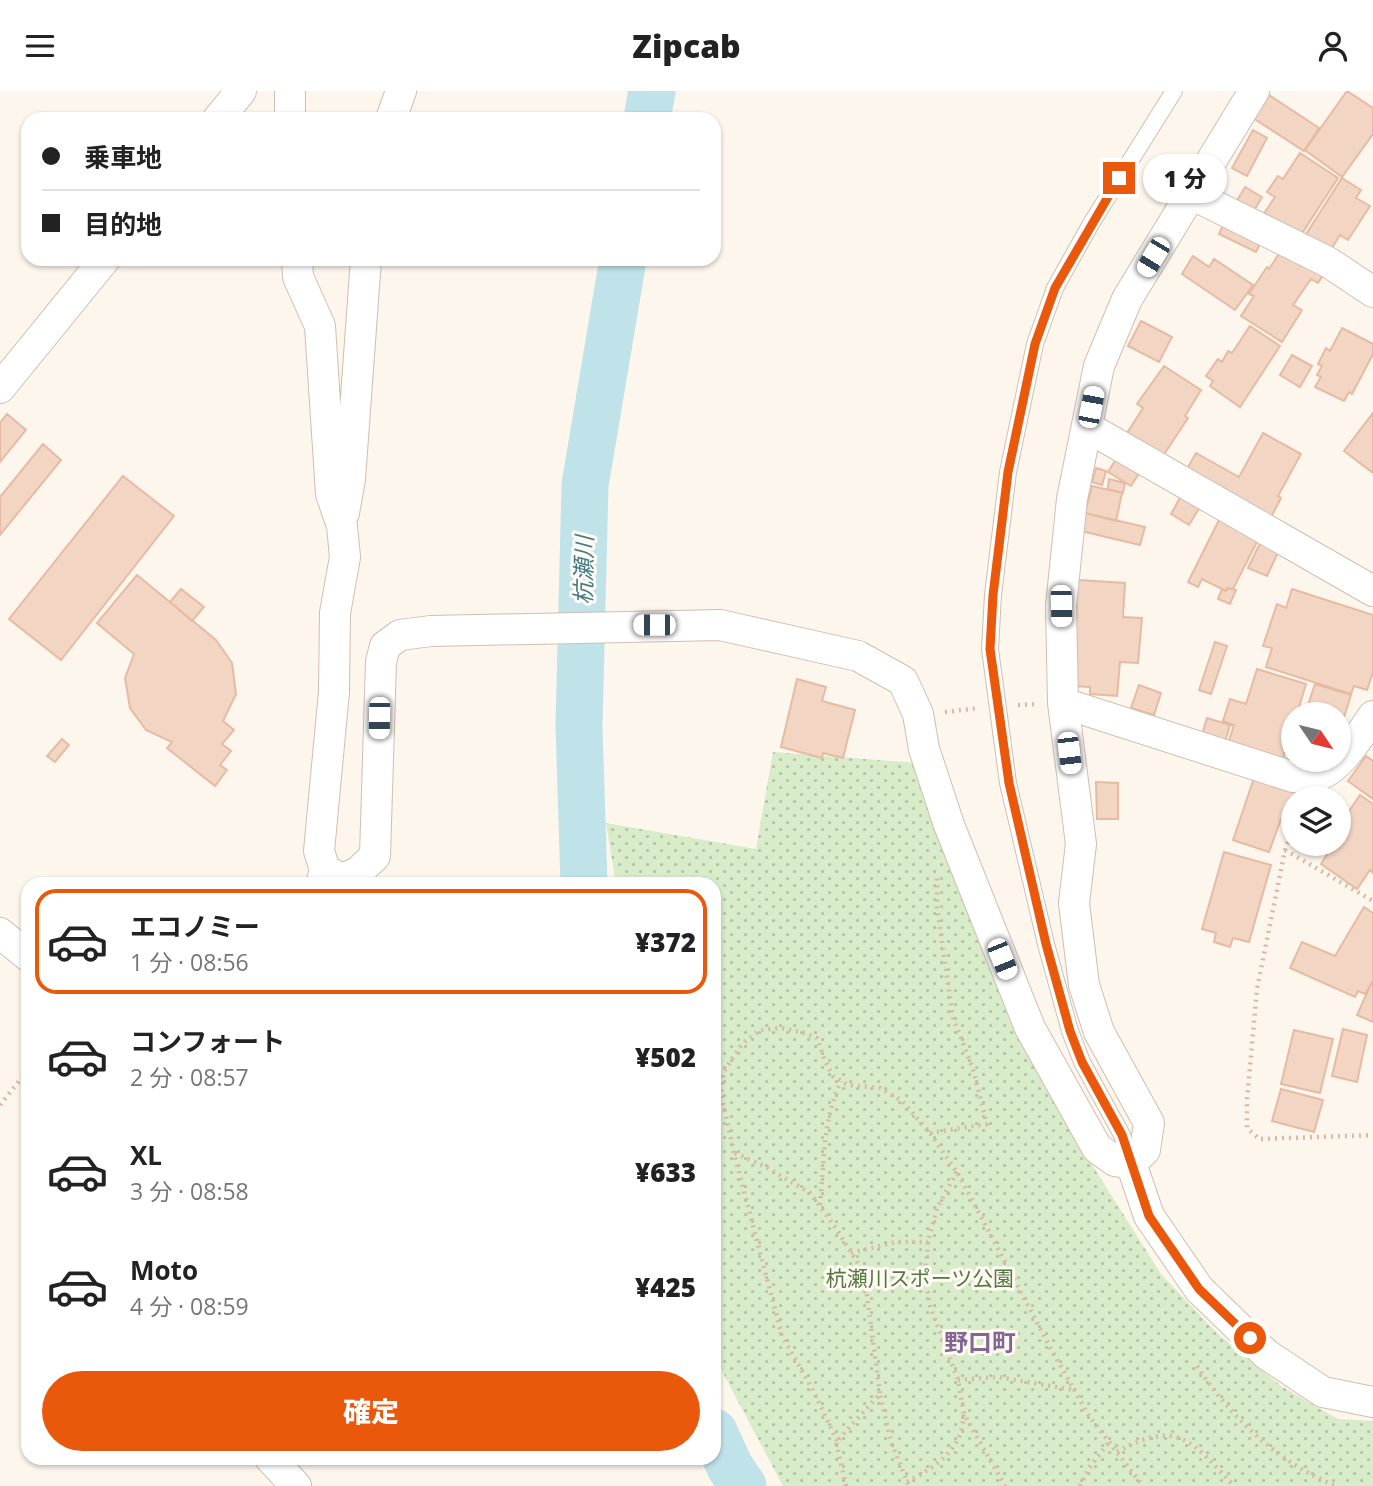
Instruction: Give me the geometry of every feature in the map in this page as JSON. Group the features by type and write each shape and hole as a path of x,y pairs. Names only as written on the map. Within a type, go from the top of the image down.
{"street":[{"path":"224,112 241,91"},
{"path":"289,112 290,91"},
{"path":"394,112 401,91"},
{"path":"348,877 358,872 375,856 381,663 385,646 400,635 431,631 720,625 858,656 903,681 918,715 924,749 957,844 1030,1028 1097,1148 1115,1161 1130,1163 1145,1150 1149,1123 1099,1032 1084,985 1074,903 1081,844 1063,703 1061,606 1072,499 1099,366 1127,299 1254,91"},
{"path":"1191,194 1328,263 1373,292"},
{"path":"0,388 99,266"},
{"path":"297,266 298,277 320,326 331,494 342,526 345,557 335,613 334,692 319,851 323,877"},
{"path":"342,526 350,479 365,266"},
{"path":"1087,427 1373,590"},
{"path":"1063,703 1293,777 1312,778 1328,770 1345,755 1373,716"},
{"path":"0,933 21,950"},
{"path":"1130,1163 1149,1216 1199,1289 1266,1354 1323,1392 1373,1402"},
{"path":"276,1465 296,1486"}],"lane":[{"path":"1130,1163 1122,1135 1082,1062 1066,1019 1009,783 990,649 993,595 1008,472 1035,344 1055,288 1092,222 1174,91"}],"path":[{"path":"930,1133 987,1124 973,1069 953,1018 937,907 936,860 957,844"},
{"path":"1284,856 1257,989 1247,1128 1259,1139 1373,1135"},
{"path":"1295,856 1373,901"},
{"path":"846,1486 837,1441 813,1389 782,1336 721,1093 724,1071 742,1044 760,1030 781,1028 817,1038 833,1076 848,1085 880,1087 902,1101 930,1133 957,1172 1089,1416 1143,1486"},
{"path":"0,1105 21,1079"},
{"path":"820,1206 828,1125 841,1081"},
{"path":"734,1153 766,1167 810,1193 864,1273 880,1394 891,1442 908,1484 944,1458 959,1437 964,1414"},
{"path":"957,1172 937,1208 928,1242 925,1275 930,1306 958,1381 964,1414 1005,1486"},
{"path":"851,1253 895,1242 928,1242"},
{"path":"1197,1366 1213,1391 1267,1445 1319,1479 1336,1486"},
{"path":"958,1381 998,1377 1075,1391"},
{"path":"837,1441 880,1394"},
{"path":"1117,1452 1136,1442 1159,1435 1181,1437 1194,1444 1234,1486"},
{"path":"1080,1486 1089,1468 1109,1442"}],"green space":[{"name":"杭瀬川スポーツ公園","path":"773,752 918,763 1013,1017 1091,1163 1161,1274 1217,1333 1281,1386 1338,1419 1373,1421 1373,1486 783,1486 721,1369 721,877 615,877 606,823 756,849"}],"building":[{"path":"1347,91 1373,108 1373,134 1342,177 1305,150"},
{"path":"1269,95 1319,128 1304,151 1253,118"},
{"path":"1253,130 1267,138 1247,176 1232,168"},
{"path":"1300,153 1338,178 1299,238 1263,215 1275,197 1267,192 1278,176 1283,179"},
{"path":"1342,178 1361,190 1356,198 1370,206 1348,240 1340,235 1330,251 1305,236"},
{"path":"1245,187 1262,197 1252,214 1235,204"},
{"path":"1228,214 1266,232 1256,252 1219,234"},
{"path":"1286,243 1327,269 1318,283 1311,279 1293,305 1302,310 1282,342 1241,316 1254,296 1249,294"},
{"path":"1193,256 1209,267 1214,259 1253,285 1235,310 1182,274"},
{"path":"1141,321 1172,337 1159,362 1128,346"},
{"path":"1250,326 1280,346 1240,407 1210,386 1213,381 1206,376 1218,359 1222,362 1228,351 1232,353"},
{"path":"1342,328 1373,344 1373,354 1352,394 1349,392 1344,401 1315,387 1321,377 1317,375 1322,366 1318,364 1326,348 1330,351"},
{"path":"1292,355 1312,366 1300,387 1280,375"},
{"path":"1164,366 1201,390 1185,416 1188,418 1163,456 1127,433 1143,408 1137,404"},
{"path":"1373,413 1373,473 1344,451"},
{"path":"7,414 26,430 0,462 0,423"},
{"path":"1263,433 1301,454 1278,496 1281,498 1268,523 1183,476 1196,453 1239,477"},
{"path":"43,444 61,460 0,535 0,497"},
{"path":"1120,453 1143,467 1131,486 1108,472"},
{"path":"1096,468 1106,471 1102,485 1092,482"},
{"path":"123,476 174,516 61,660 9,619"},
{"path":"1109,479 1125,483 1123,493 1108,489"},
{"path":"1092,486 1122,493 1116,521 1085,513"},
{"path":"1181,496 1200,507 1189,525 1171,514"},
{"path":"1085,513 1145,527 1140,545 1081,531"},
{"path":"1221,516 1259,538 1233,589 1227,588 1226,591 1202,579 1198,587 1188,582"},
{"path":"1262,539 1280,548 1267,576 1248,568"},
{"path":"137,575 216,640 232,663 236,694 223,721 234,730 222,744 231,751 220,765 227,770 215,786 167,748 172,742 146,730 130,708 125,678 134,654 97,623"},
{"path":"1078,580 1125,583 1123,617 1142,618 1138,663 1120,662 1117,696 1090,694 1090,687 1073,686"},
{"path":"1227,588 1236,590 1230,604 1218,599 1222,589 1226,591"},
{"path":"181,589 204,607 192,621 170,602"},
{"path":"1292,589 1373,615 1373,672 1367,690 1354,686 1351,694 1266,667 1272,648 1263,646 1277,604 1286,608"},
{"path":"1215,642 1227,646 1211,694 1199,690"},
{"path":"1257,669 1306,684 1301,702 1281,702 1281,761 1228,744 1234,725 1223,721 1230,699 1246,704"},
{"path":"797,679 826,687 822,701 855,710 843,758 823,753 822,758 781,747"},
{"path":"1315,684 1351,695 1349,702 1309,702"},
{"path":"1139,685 1161,693 1154,715 1131,708"},
{"path":"1207,718 1230,725 1225,742 1202,735"},
{"path":"62,739 69,745 55,762 47,756"},
{"path":"1366,756 1373,761 1373,799 1348,781"},
{"path":"1255,775 1286,786 1281,786 1281,819 1269,852 1233,840"},
{"path":"1096,782 1118,783 1118,819 1097,819"},
{"path":"1360,795 1373,804 1373,873 1370,870 1357,889 1321,864 1326,856 1351,856 1351,808"},
{"path":"1224,852 1271,865 1249,942 1233,938 1230,947 1214,942 1216,933 1202,929"},
{"path":"1364,907 1373,913 1373,981 1365,994 1358,991 1355,997 1290,968 1302,942 1335,956"},
{"path":"1373,982 1373,1022 1357,1015"},
{"path":"1343,1029 1367,1035 1357,1082 1332,1076"},
{"path":"1294,1030 1333,1039 1320,1093 1281,1084"},
{"path":"1281,1089 1323,1100 1314,1132 1272,1121"}],"waterway":[{"name":"杭瀬川","path":"648,112 652,91"},
{"name":"杭瀬川","path":"584,877 579,726 585,485 622,266"},
{"name":"杭瀬川","path":"721,1447 743,1486"}],"district":[{"name":"野口町","path":"980,1341"}],"route":[{"path":"1119,178 1055,288 1035,344 1008,472 993,595 990,649 1009,783 1046,944 1070,1031 1082,1062 1122,1135 1149,1216 1199,1289 1250,1338"}]}
